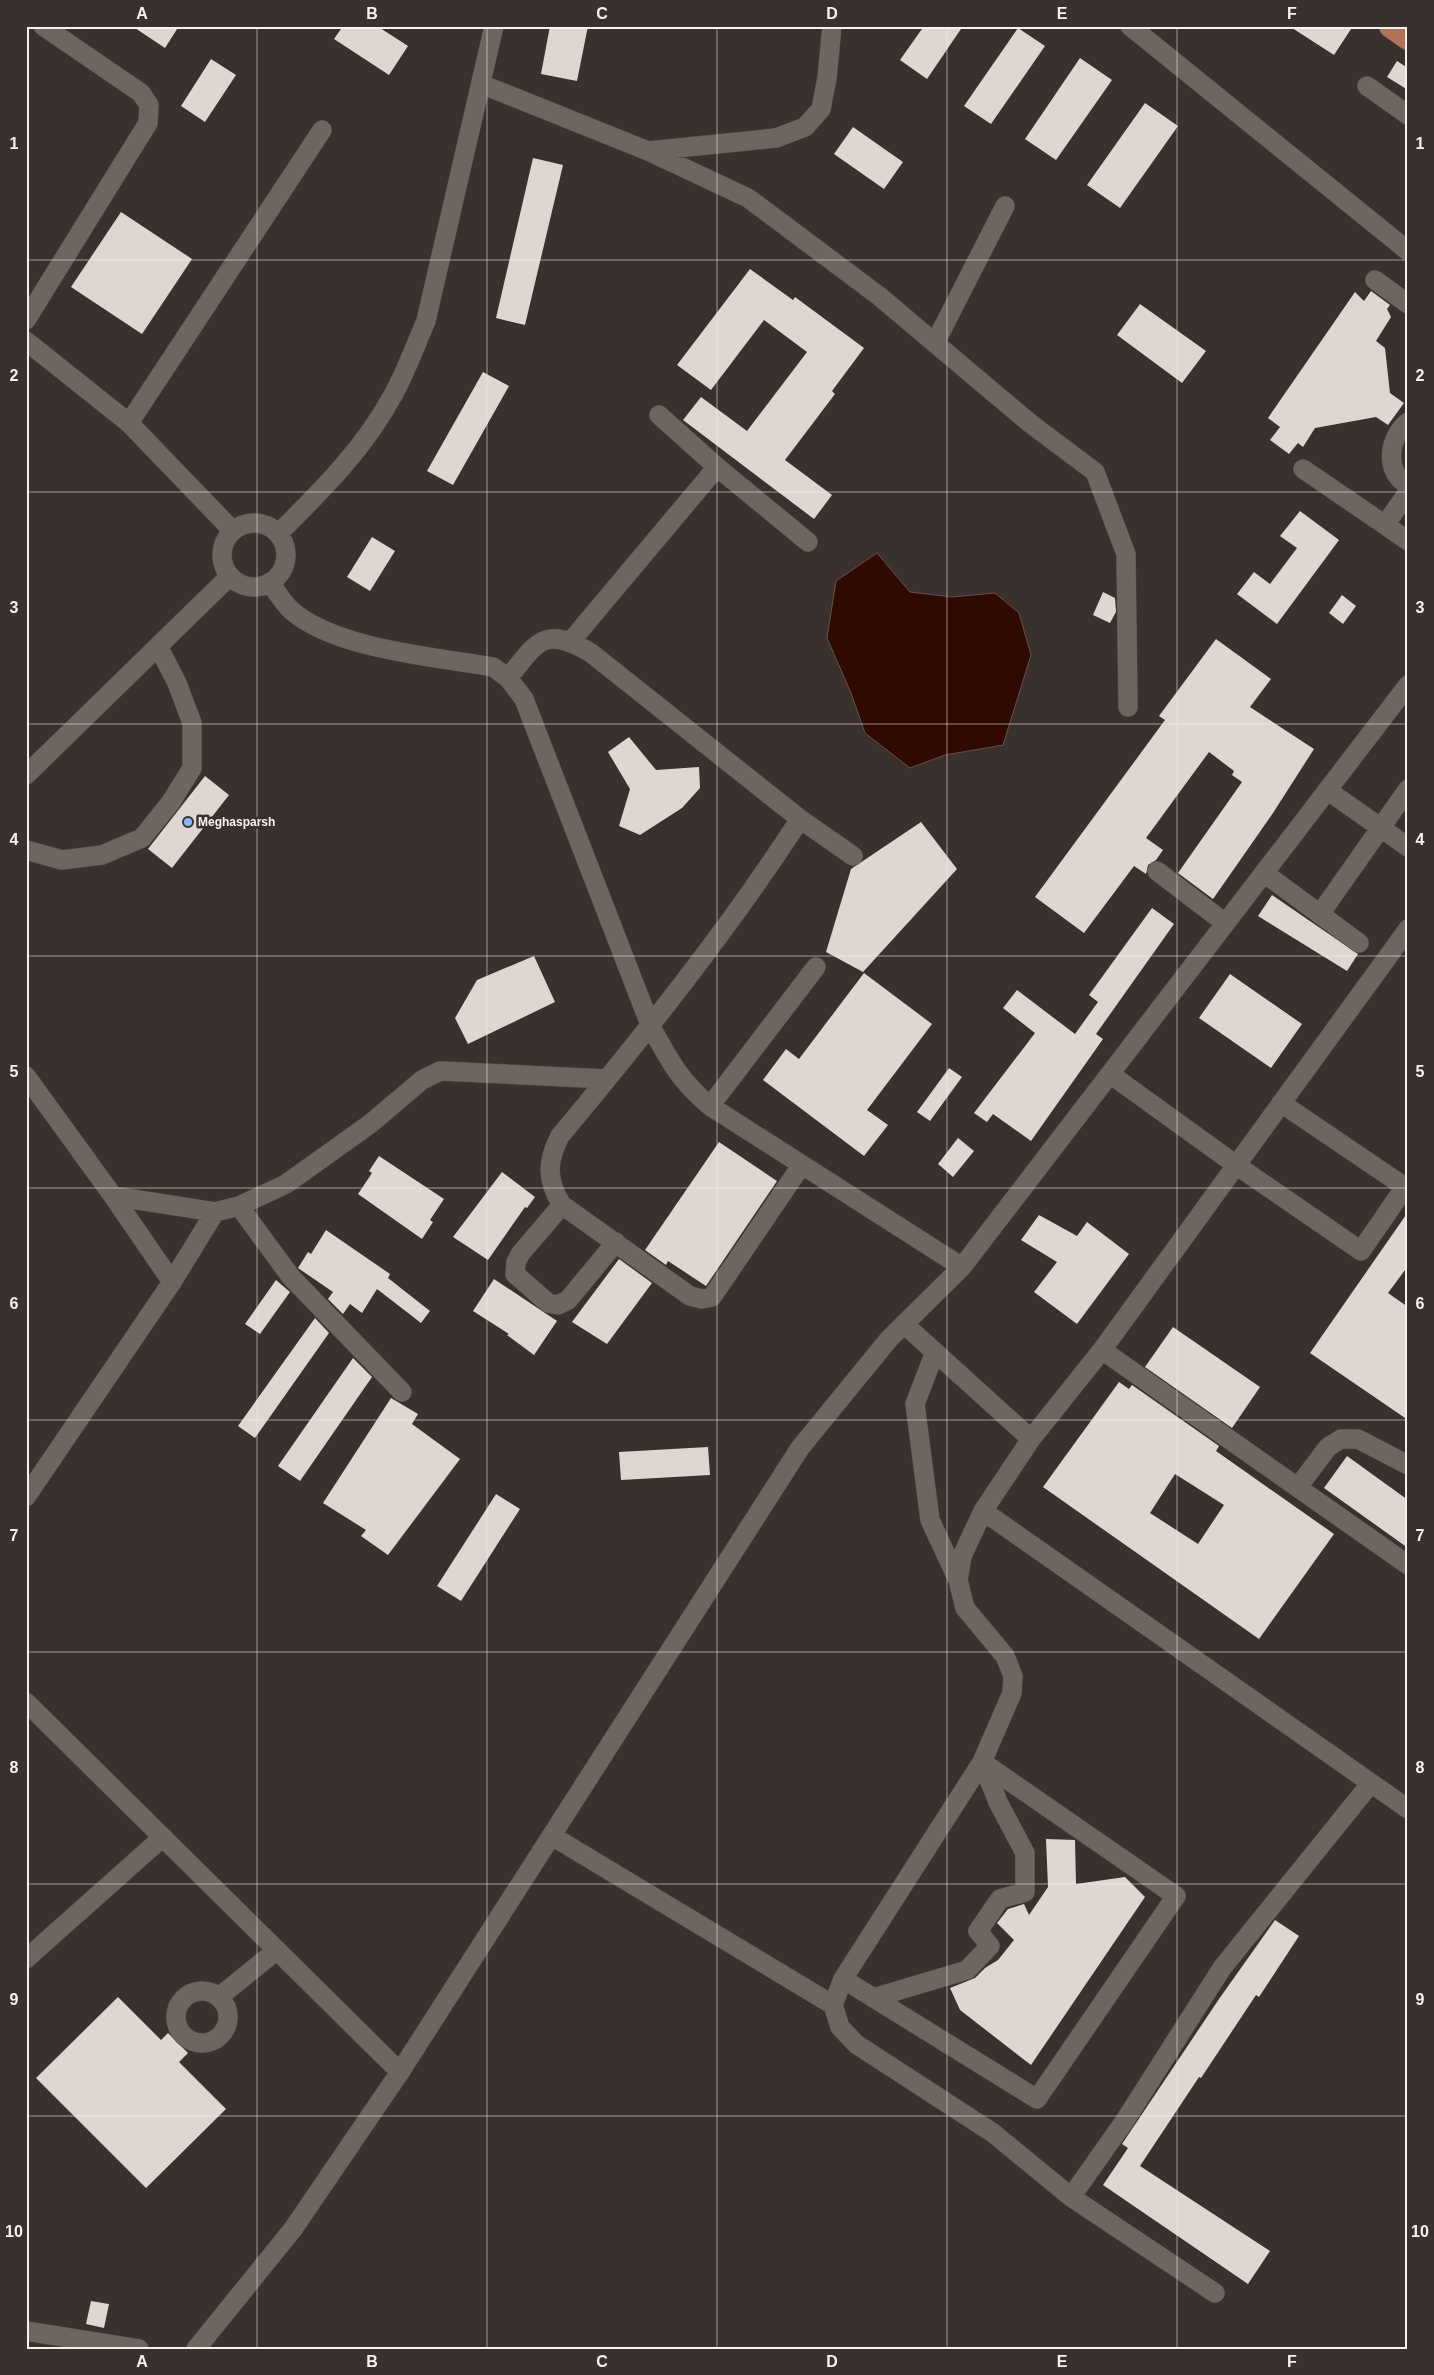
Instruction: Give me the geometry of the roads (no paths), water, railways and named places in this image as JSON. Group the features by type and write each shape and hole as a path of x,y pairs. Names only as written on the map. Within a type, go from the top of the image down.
{"main road":[{"path":"1391,26 1408,38"}],"street":[{"path":"26,320 148,123 148,105 141,93 43,26"},
{"path":"278,534 326,487 356,452 375,425 401,378 426,321 494,26"},
{"path":"648,151 776,138 805,127 821,109 827,78 832,26"},
{"path":"1130,26 1408,251"},
{"path":"481,84 648,151 748,198 879,296 1030,424 1095,472 1126,554 1128,707"},
{"path":"1367,86 1408,115"},
{"path":"128,423 322,130"},
{"path":"935,343 1005,206"},
{"path":"1375,280 1408,304"},
{"path":"26,341 128,423 233,531"},
{"path":"659,414 717,467 808,542"},
{"path":"1408,422 1394,439 1390,461 1398,480 1408,485"},
{"path":"571,641 717,467"},
{"path":"1303,469 1408,541"},
{"path":"1385,526 1408,492"},
{"path":"256,523 268,526 278,534 284,545 286,557 283,569 270,582 258,586 246,586 230,576 224,565 222,553 225,541 233,531 244,525 256,523"},
{"path":"26,775 230,576"},
{"path":"270,582 290,610 335,636 364,645 493,667 508,678 524,699 651,1026 678,1074 710,1106 801,1166 962,1267"},
{"path":"508,678 537,643 554,638 571,641 591,653 800,819 853,856"},
{"path":"26,850 62,860 102,855 142,838 171,802 192,768 192,723 177,683 158,646"},
{"path":"196,2349 293,2228 400,2072 800,1448 889,1339 962,1267 1408,685"},
{"path":"1320,914 1408,789"},
{"path":"1327,790 1408,847"},
{"path":"800,819 770,865 651,1026 560,1136 552,1150 549,1166 555,1194 562,1205 690,1296 702,1299 712,1297 801,1166"},
{"path":"1157,871 1225,923"},
{"path":"1264,873 1359,942"},
{"path":"958,1580 962,1556 983,1511 1030,1439 1102,1350 1408,929"},
{"path":"710,1106 816,967"},
{"path":"113,1196 215,1212 239,1206 286,1184 370,1124 422,1080 440,1071 607,1079"},
{"path":"1110,1074 1236,1165 1361,1251 1406,1184 1281,1103"},
{"path":"26,1076 113,1196 172,1282"},
{"path":"562,1205 521,1253 516,1262 515,1274 548,1303 558,1305 568,1300 616,1242"},
{"path":"239,1206 291,1278 402,1392"},
{"path":"26,1497 172,1282 215,1212"},
{"path":"904,1324 1030,1439"},
{"path":"1102,1350 1408,1565"},
{"path":"935,1352 915,1404 930,1520 958,1580 965,1608 1005,1656 1013,1676 1012,1693 982,1762 843,1979 833,2005 840,2027 856,2044 993,2133 1071,2196 1215,2293"},
{"path":"1298,1487 1328,1447 1341,1438 1358,1440 1408,1465"},
{"path":"983,1511 1408,1809"},
{"path":"26,1702 400,2072"},
{"path":"843,1979 1037,2099 1176,1896 982,1762"},
{"path":"873,1998 967,1970 990,1946 978,1932 1000,1899 1026,1892 1025,1853 998,1802 982,1762"},
{"path":"1071,2196 1124,2122 1222,1968 1371,1783"},
{"path":"552,1836 833,2005"},
{"path":"26,1959 163,1837"},
{"path":"219,1997 277,1950"},
{"path":"26,2330 139,2349"}],"place":[{"name":"Meghasparsh","path":"188,822"}]}
